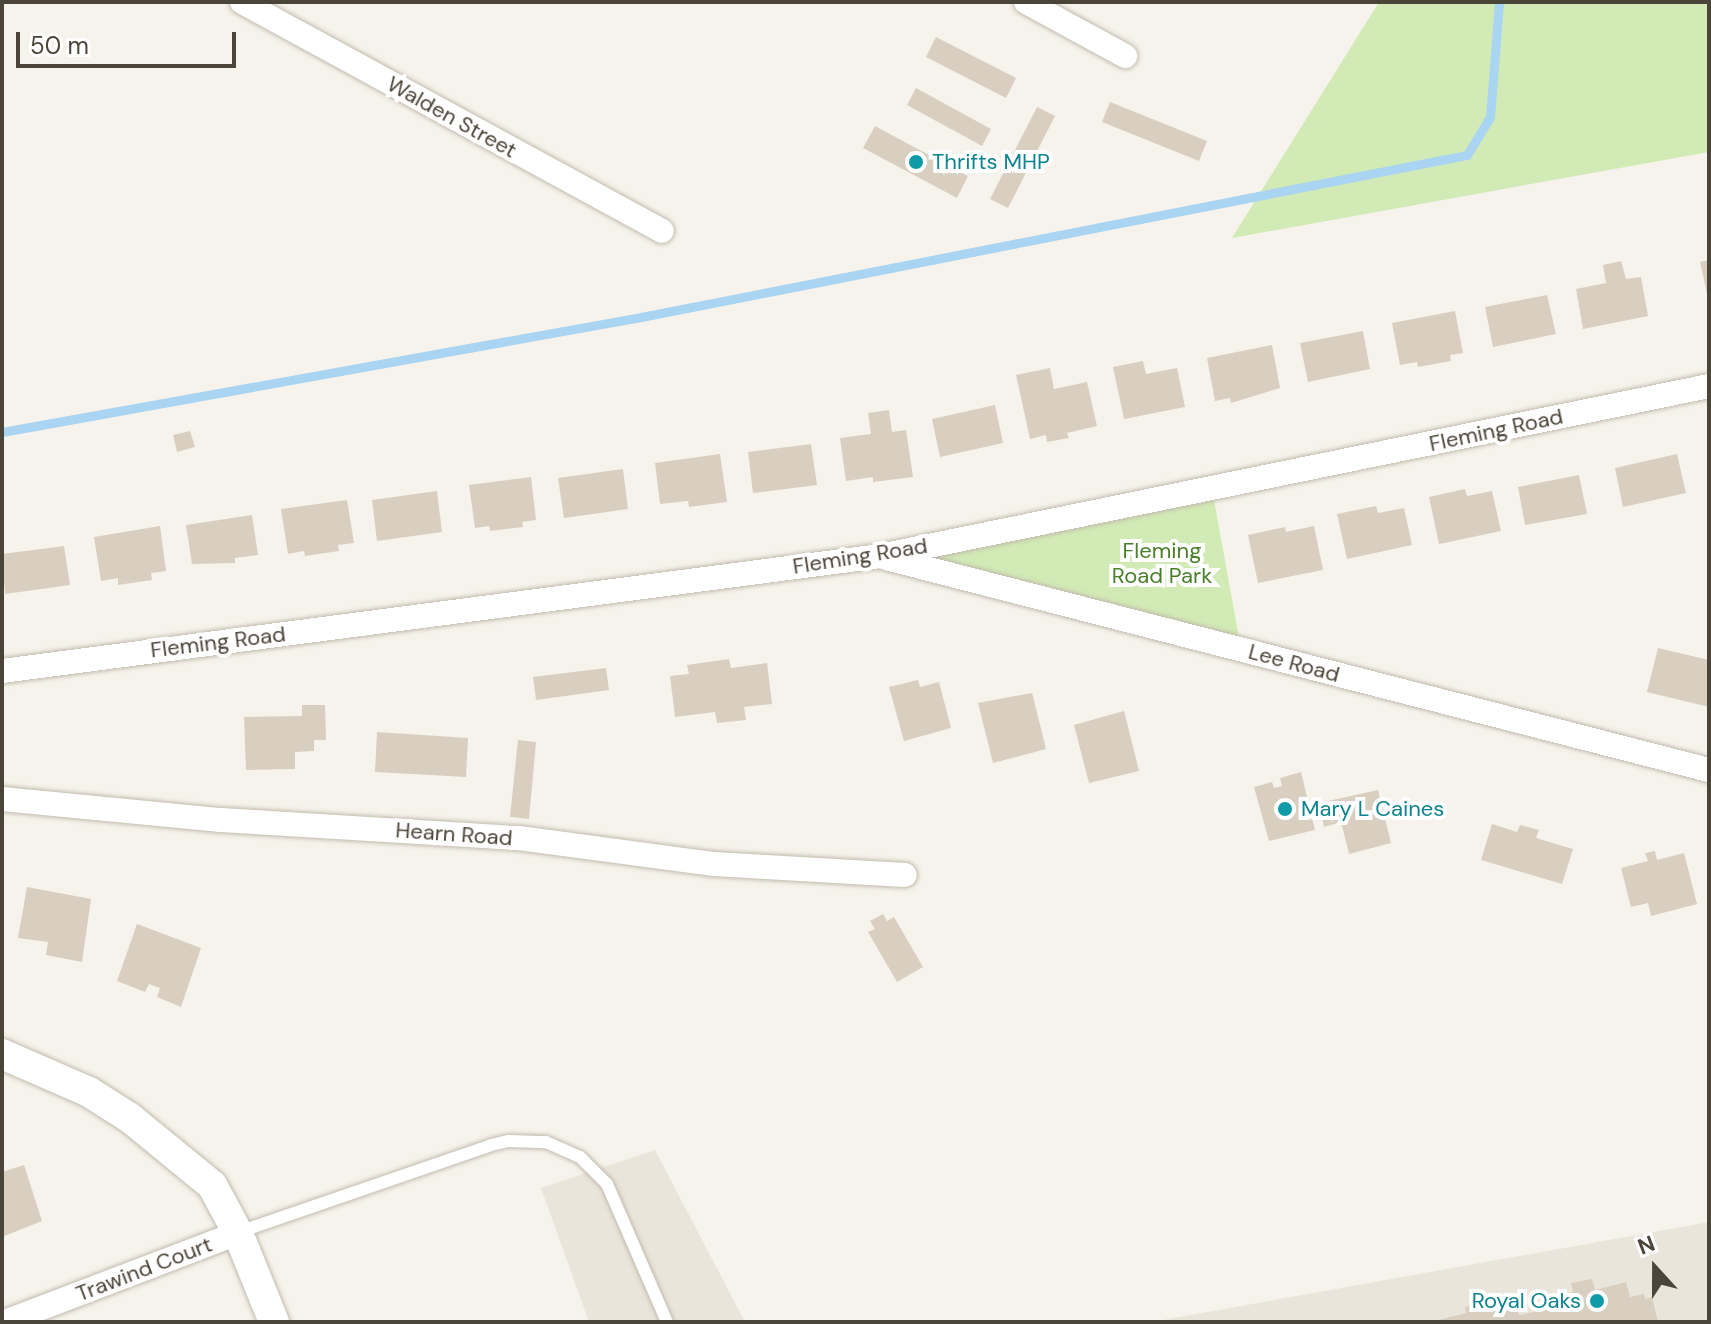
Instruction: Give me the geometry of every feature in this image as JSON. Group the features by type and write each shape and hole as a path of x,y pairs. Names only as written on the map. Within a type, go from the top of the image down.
{"street":[{"name":"Walden Street","path":"242,2 662,231"},
{"path":"1026,2 1125,56"},
{"name":"Fleming Road","path":"2,671 880,556 1709,386"},
{"name":"Lee Road","path":"880,556 1709,770"},
{"name":"Hearn Road","path":"2,799 221,820 519,838 714,864 905,875"},
{"path":"2,1054 89,1092 159,1138 212,1185 238,1233 274,1322"},
{"name":"Trawind Court","path":"5,1322 238,1233"}],"lane":[{"path":"238,1233 491,1145 509,1141 546,1142 580,1157 607,1184 667,1322"}],"shaded area":[{"path":"655,1150 745,1322 589,1322 541,1188"},
{"name":"Royal Oaks","path":"1709,1222 1709,1322 1152,1322"}],"green space":[{"path":"1379,2 1709,2 1709,152 1232,238"},
{"name":"Fleming Road Park","path":"1212,489 1241,649 929,566 929,546"}],"building":[{"name":"Thrifts MHP","path":"936,37 1016,78 1006,98 926,57"},
{"name":"Thrifts MHP","path":"916,88 991,129 982,146 907,105"},
{"name":"Thrifts MHP","path":"1110,102 1207,141 1199,161 1102,122"},
{"name":"Thrifts MHP","path":"1037,107 1055,116 1008,208 990,199"},
{"name":"Thrifts MHP","path":"875,126 968,176 957,198 863,148"},
{"path":"1709,260 1709,298 1708,298 1700,262"},
{"path":"1621,261 1626,279 1641,277 1648,316 1583,329 1576,289 1606,283 1603,265"},
{"path":"1547,295 1556,334 1493,347 1485,307"},
{"path":"1455,311 1463,353 1450,355 1451,361 1418,367 1417,362 1400,365 1392,323"},
{"path":"1363,331 1370,369 1308,382 1300,343"},
{"path":"1272,345 1280,388 1231,403 1230,398 1215,401 1207,358"},
{"path":"1143,361 1146,374 1177,368 1185,407 1124,419 1113,367"},
{"path":"1050,368 1054,389 1087,382 1097,426 1067,433 1069,438 1047,442 1046,435 1030,439 1016,375"},
{"path":"995,405 1003,443 940,457 932,419"},
{"path":"889,410 892,432 906,430 913,477 873,482 873,477 846,481 840,438 871,434 868,413"},
{"path":"190,431 195,447 177,452 173,435"},
{"path":"811,444 817,485 753,493 748,452"},
{"path":"720,454 727,502 689,507 688,501 660,504 655,463"},
{"path":"1677,454 1686,493 1623,507 1615,468"},
{"path":"623,469 628,509 564,518 558,478"},
{"path":"1579,475 1587,514 1525,525 1518,487"},
{"path":"531,477 536,520 522,522 523,527 490,531 489,526 475,528 469,485"},
{"path":"1465,489 1467,496 1492,491 1501,531 1439,544 1429,497"},
{"path":"437,491 442,532 377,541 372,500"},
{"path":"347,500 354,543 338,545 339,551 305,556 304,551 288,554 281,509"},
{"path":"1376,506 1378,513 1404,508 1412,545 1347,559 1337,514"},
{"path":"252,515 258,555 235,558 235,563 192,564 186,525"},
{"path":"160,526 166,571 151,573 152,580 118,585 118,578 101,581 94,537"},
{"path":"1314,526 1323,570 1258,583 1248,535 1285,527 1286,532"},
{"path":"64,546 70,585 5,594 2,554"},
{"path":"1658,648 1709,660 1709,707 1647,692"},
{"path":"729,659 731,668 767,663 772,704 744,707 746,720 717,723 715,712 675,717 670,676 689,674 687,665"},
{"path":"606,668 609,690 536,700 533,677"},
{"path":"918,680 920,687 939,682 951,728 904,741 889,687"},
{"path":"1032,693 1046,749 993,763 978,703"},
{"path":"302,705 325,705 326,740 314,740 314,751 295,752 295,769 246,770 244,717 302,716"},
{"path":"1124,711 1139,771 1089,783 1074,725"},
{"path":"377,732 468,738 466,777 375,772"},
{"path":"518,740 536,742 529,819 510,817"},
{"name":"Mary L Caines","path":"1301,772 1315,830 1269,841 1254,787 1272,782 1274,788 1282,786 1280,778"},
{"path":"1378,790 1391,843 1349,854 1341,822 1324,827 1319,803"},
{"path":"1492,824 1517,832 1520,825 1539,830 1536,838 1573,849 1562,884 1481,860"},
{"path":"1655,851 1657,860 1684,853 1697,904 1651,916 1648,903 1631,907 1621,868 1648,861 1645,853"},
{"path":"27,887 91,899 82,962 46,955 48,942 18,938"},
{"path":"883,914 887,921 894,917 923,967 897,982 868,932 875,929 870,921"},
{"path":"137,924 201,948 181,1007 157,997 160,988 149,984 145,992 117,981"},
{"path":"24,1165 42,1221 2,1237 2,1172"},
{"name":"Royal Oaks","path":"1592,1279 1595,1290 1626,1282 1630,1297 1644,1294 1645,1299 1652,1297 1658,1322 1430,1322 1466,1313 1465,1307 1487,1302 1489,1309 1516,1303 1519,1315 1543,1310 1541,1300 1573,1292 1571,1283"}],"waterway":[{"path":"2,432 641,317 1467,155 1490,117 1499,2"}],"place":[{"name":"Thrifts MHP","path":"916,162"},
{"name":"Mary L Caines","path":"1285,809"},
{"name":"Royal Oaks","path":"1597,1301"}]}
